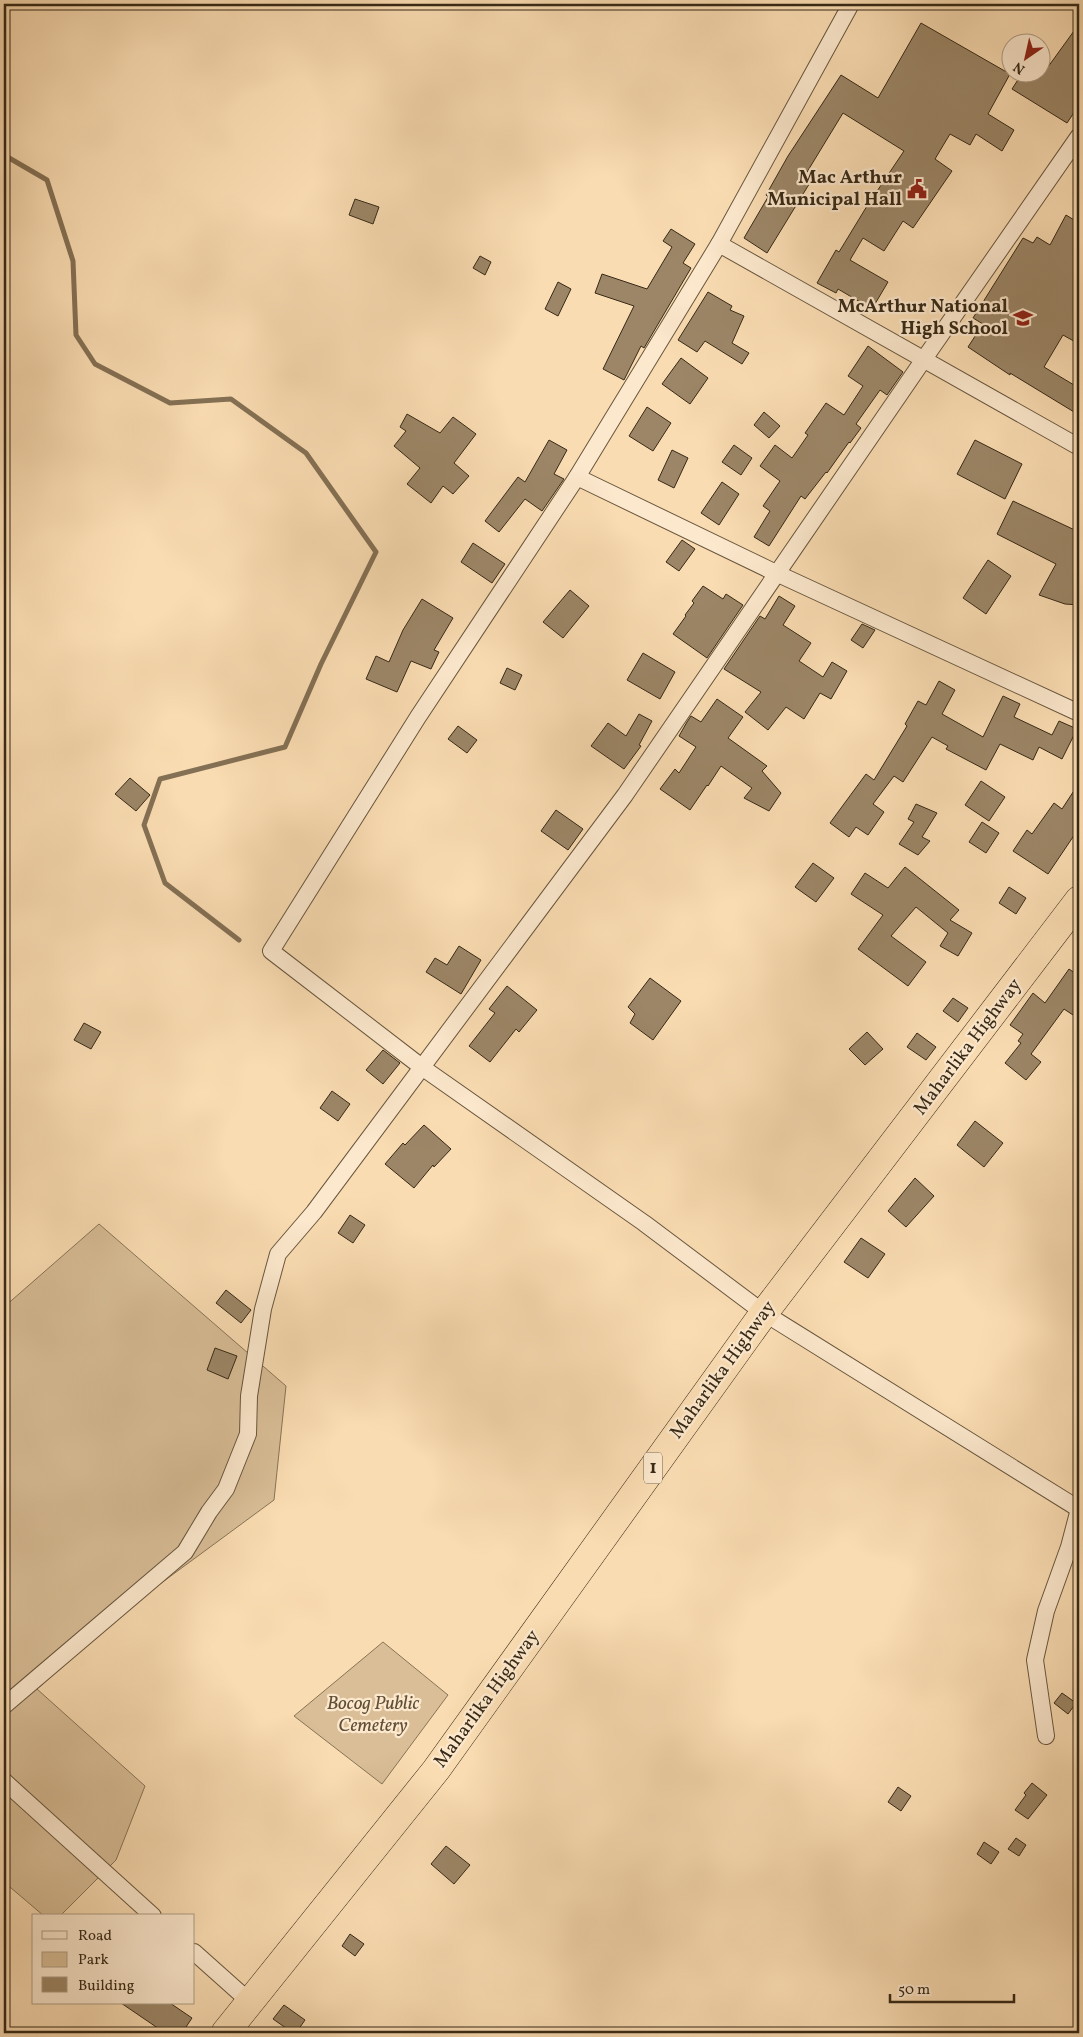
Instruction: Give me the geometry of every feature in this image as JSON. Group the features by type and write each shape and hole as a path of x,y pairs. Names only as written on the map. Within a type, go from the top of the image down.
{"highway":[{"name":"Maharlika Highway","path":"225,2033 436,1770 764,1313 1079,900"}],"street":[{"path":"852,4 719,244 577,477 418,717 271,951 423,1068 644,1223 764,1313 1079,1509 1069,1547 1046,1611 1035,1660 1046,1736"},
{"path":"4,1706 185,1552 226,1489 248,1434 249,1396 260,1325 278,1254 314,1212 423,1068 625,795 1079,136"},
{"path":"719,244 1079,447"},
{"path":"577,477 776,574 1079,713"},
{"path":"4,1781 151,1914"},
{"path":"195,1953 250,2002"}],"green space":[{"path":"99,1224 286,1386 274,1500 130,1606 37,1689 145,1786 116,1860 62,1914 42,1914 4,1882 4,1307"},
{"name":"Bocog Public Cemetery","path":"383,1642 448,1695 382,1784 294,1716"}],"building":[{"path":"921,23 1000,68 1000,82 1006,82 988,114 1014,130 1002,151 976,134 970,145 950,134 935,159 952,171 913,228 903,221 884,251 863,238 850,260 888,282 872,309 838,289 836,293 817,283 836,250 839,252 904,151 843,113 804,177 811,181 767,253 744,238 768,197 766,195 788,156 841,75 878,98"},
{"path":"1079,24 1079,105 1067,123 1012,89 1017,82 1050,82 1050,64"},
{"path":"355,199 379,207 373,224 349,215"},
{"name":"McArthur National High School","path":"1066,215 1079,223 1079,344 1063,335 1044,367 1079,388 1079,415 1010,373 1010,375 968,347 983,324 973,318 1023,238 1033,243 1037,237 1050,245"},
{"path":"671,229 695,244 683,263 691,268 644,348 641,346 624,380 603,369 634,306 595,293 602,274 647,289 672,247 663,241"},
{"path":"480,256 491,262 485,275 473,268"},
{"path":"558,282 571,289 558,316 545,309"},
{"path":"708,292 732,306 730,310 744,316 732,343 749,353 742,364 705,341 697,352 678,340"},
{"path":"868,346 903,372 887,395 880,390 856,424 861,428 805,499 801,496 769,546 754,537 770,511 763,506 780,481 760,466 775,445 792,458 808,435 805,433 826,403 844,415 863,386 848,376"},
{"path":"681,358 708,378 690,404 662,384"},
{"path":"647,407 671,423 653,451 629,436"},
{"path":"764,412 780,426 769,438 754,425"},
{"path":"407,414 440,433 453,417 476,434 454,463 469,476 453,494 443,486 431,503 407,484 420,468 394,446 406,431 400,427"},
{"path":"549,440 567,450 554,474 564,479 542,511 525,499 499,532 485,521 518,477 525,482"},
{"path":"975,440 1022,464 1005,499 957,474"},
{"path":"734,445 752,458 741,475 722,462"},
{"path":"672,450 688,458 674,488 658,480"},
{"path":"722,482 739,494 719,525 701,513"},
{"path":"1013,501 1079,532 1079,605 1065,604 1039,595 1056,564 997,534"},
{"path":"682,540 695,549 679,571 666,562"},
{"path":"473,543 505,564 492,583 461,562"},
{"path":"988,560 1011,576 986,614 963,598"},
{"path":"703,586 723,599 726,594 743,605 707,658 673,634"},
{"path":"570,590 589,606 563,638 543,622"},
{"path":"779,596 795,606 783,625 811,643 799,661 823,677 832,662 847,671 831,699 820,693 804,719 786,707 768,730 745,712 761,692 724,669 760,616 765,619"},
{"path":"422,599 453,618 434,650 439,652 431,669 411,661 397,692 366,679 376,656 389,662 403,630"},
{"path":"862,624 875,630 863,648 851,640"},
{"path":"643,653 675,672 660,699 627,680"},
{"path":"507,668 522,675 515,690 500,683"},
{"path":"939,681 955,690 942,714 983,737 1003,696 1020,704 1014,717 1052,735 1059,721 1077,729 1062,759 1039,747 1033,760 1000,744 986,770 946,749 948,746 932,737 903,782 894,776 873,804 884,812 868,835 856,827 849,837 830,823 866,774 874,780 907,726 905,724 918,701 926,705"},
{"path":"717,699 743,717 728,738 767,766 762,771 781,793 769,811 744,798 752,788 721,766 690,810 660,789 675,769 679,773 696,747 679,736 687,722 691,716 701,722"},
{"path":"639,714 652,721 639,745 641,746 624,769 591,746 608,723 626,736"},
{"path":"458,726 477,740 467,753 448,739"},
{"path":"130,778 150,795 136,811 115,794"},
{"path":"981,781 1005,797 989,821 965,805"},
{"path":"1079,783 1079,828 1048,874 1013,851 1027,830 1032,834 1054,803 1062,809"},
{"path":"916,804 937,813 922,837 930,841 918,855 899,844 914,822 908,819"},
{"path":"556,810 583,829 568,850 541,831"},
{"path":"982,822 999,833 986,853 969,842"},
{"path":"813,863 834,878 816,902 795,887"},
{"path":"905,867 959,910 950,920 972,933 958,956 940,946 948,933 916,907 891,936 926,962 908,986 858,949 883,915 851,894 865,873 888,888"},
{"path":"1009,887 1026,898 1016,914 999,903"},
{"path":"459,946 481,960 461,994 426,972 435,958 447,965"},
{"path":"1069,969 1079,976 1079,1019 1064,1009 1031,1054 1041,1062 1026,1080 1005,1063 1021,1043 1018,1041 1023,1034 1010,1025 1033,993 1045,1003"},
{"path":"650,978 681,1001 653,1040 630,1023 635,1014 628,1007"},
{"path":"507,986 537,1010 519,1032 516,1029 490,1062 469,1046 495,1013 489,1009"},
{"path":"953,998 968,1008 958,1022 943,1011"},
{"path":"84,1023 101,1032 91,1049 74,1040"},
{"path":"867,1032 883,1049 865,1065 849,1049"},
{"path":"917,1033 936,1047 926,1060 907,1047"},
{"path":"383,1050 400,1063 383,1084 366,1070"},
{"path":"332,1091 350,1104 338,1121 320,1108"},
{"path":"975,1121 1003,1143 984,1167 957,1145"},
{"path":"424,1125 451,1149 434,1167 433,1165 414,1188 385,1164 403,1143 405,1145"},
{"path":"915,1178 934,1196 906,1227 888,1211"},
{"path":"350,1215 365,1225 353,1243 338,1233"},
{"path":"861,1238 885,1254 868,1278 844,1262"},
{"path":"226,1290 251,1310 241,1323 216,1303"},
{"path":"215,1348 237,1356 228,1379 207,1370"},
{"path":"1062,1693 1076,1703 1068,1714 1054,1703"},
{"path":"1032,1783 1047,1795 1028,1819 1015,1810"},
{"path":"898,1787 911,1796 901,1811 888,1802"},
{"path":"1016,1838 1026,1845 1019,1856 1008,1849"},
{"path":"984,1842 999,1852 991,1864 977,1854"},
{"path":"446,1846 470,1865 454,1884 431,1864"},
{"path":"350,1934 364,1944 355,1956 342,1946"},
{"path":"122,2004 171,2004 192,2018 182,2033 165,2033"},
{"path":"284,2005 305,2020 296,2033 293,2033 273,2019"}],"waterway":[{"path":"4,155 47,180 73,261 76,335 95,364 170,403 231,399 306,453 376,552 321,664 285,747 160,779 144,825 165,883 239,940"}],"place":[{"name":"Mac Arthur Municipal Hall","path":"917,189"},
{"name":"McArthur National High School","path":"1023,318"}]}
